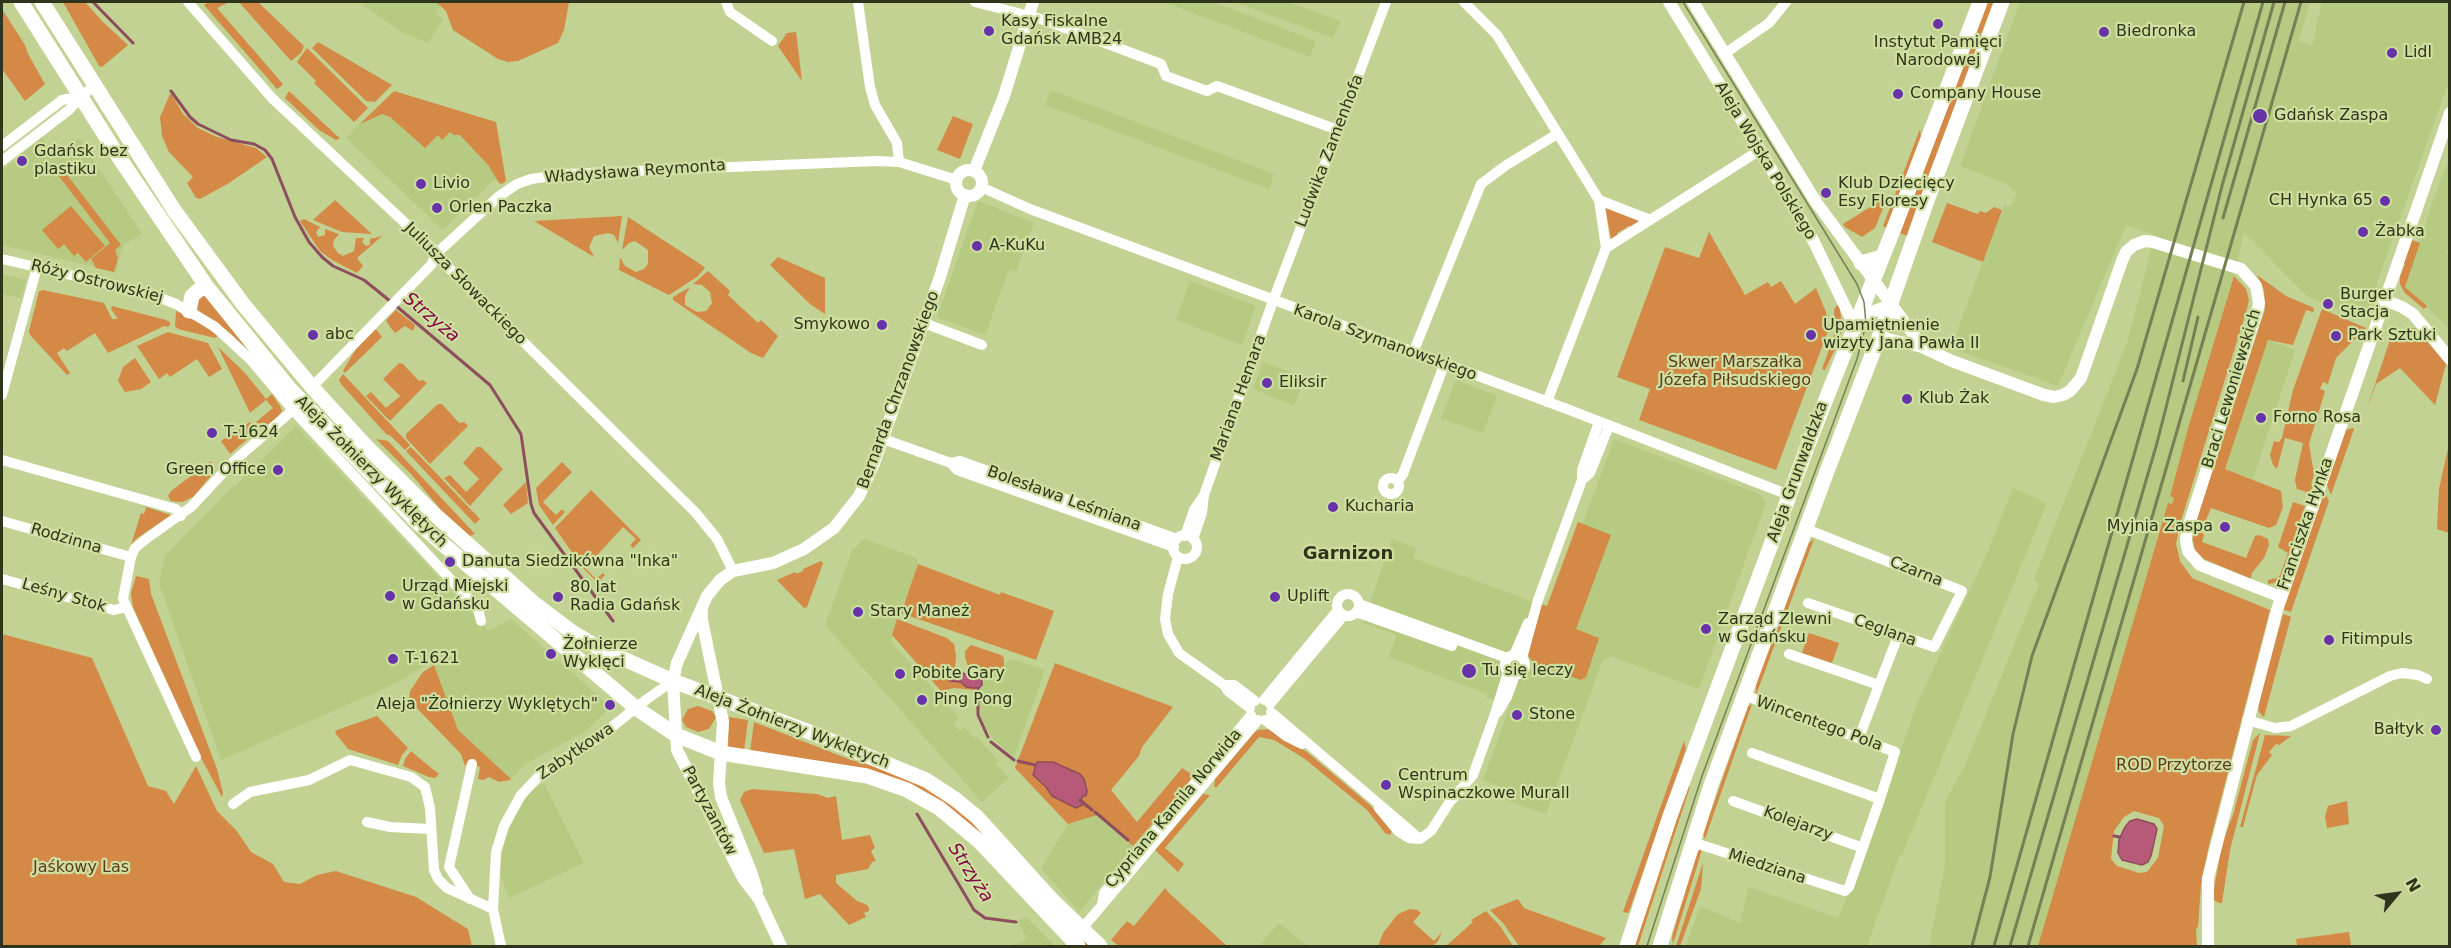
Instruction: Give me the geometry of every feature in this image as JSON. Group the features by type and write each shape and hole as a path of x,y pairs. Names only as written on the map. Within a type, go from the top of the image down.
{"main road":[{"name":"Aleja Żołnierzy Wyklętych","path":"21,2 120,159 207,287 289,388 418,523 636,708 676,735 721,753 867,776 907,790 923,799 960,824 980,842 1078,946"},
{"name":"Aleja Żołnierzy Wyklętych","path":"42,2 174,210 207,257 270,338 312,387 365,445 433,513 542,609 597,647 673,681 807,731 926,780 955,799 977,818 1082,930 1100,946"},
{"name":"Aleja Grunwaldzka","path":"1627,946 1670,816 1790,495 1980,2"},
{"name":"Aleja Grunwaldzka","path":"1660,946 1692,842 1744,696 1880,338 2002,2"},
{"path":"1861,263 1882,257"},
{"path":"189,311 192,296 201,288 207,287"}],"street":[{"name":"Juliusza Słowackiego","path":"188,2 272,98 437,253 450,269 702,520 717,539 733,571"},
{"path":"726,2 730,12 772,41"},
{"path":"858,2 870,87 875,105 897,143 899,162"},
{"path":"975,2 1030,15 1161,64 1166,76 1207,91 1217,86 1338,130"},
{"path":"974,171 1004,96 1033,2"},
{"name":"Ludwika Zamenhofa","path":"1273,301 1386,2"},
{"path":"1464,2 1497,35 1599,200 1606,248 1547,402"},
{"name":"Aleja Wojska Polskiego","path":"1669,2 1814,242 1854,325"},
{"name":"Aleja Wojska Polskiego","path":"1693,2 1816,202 1891,305"},
{"path":"1724,54 1769,23 1786,2"},
{"path":"81,96 62,100 2,145 6,157 69,110 81,96 95,86"},
{"name":"Franciszka Hynka","path":"2208,946 2208,878 2247,720 2281,597 2450,113"},
{"path":"1413,353 1481,184 1505,166 1557,134"},
{"path":"1606,248 1648,219 1760,150"},
{"name":"Władysława Reymonta","path":"312,387 431,266 437,253 498,196 517,184 544,176 609,171 824,162 899,162 957,180"},
{"path":"974,171 981,178 981,188 975,194 965,195 958,189 957,180 963,172 974,171"},
{"name":"Karola Szymanowskiego","path":"981,188 1030,209 1790,495"},
{"name":"Bernarda Chrzanowskiego","path":"673,681 679,657 711,588 733,571 790,556 812,544 834,528 860,496 924,323 952,242 965,195"},
{"path":"1599,200 1648,219"},
{"name":"Braci Lewoniewskich","path":"1880,338 1922,347 1936,355 2054,397 2070,391 2081,378 2126,252 2138,243 2153,242 2236,266 2247,274 2256,286 2259,303 2187,531 2186,541 2188,551 2200,565 2281,597"},
{"name":"Róży Ostrowskiej","path":"2,259 135,289 163,298 189,311 214,326 238,346 293,411"},
{"path":"2,395 37,267"},
{"path":"2384,300 2403,307 2413,314 2450,359"},
{"name":"Mariana Hemara","path":"1273,301 1204,495 1194,510 1182,546 1167,603 1167,627 1177,650 1189,662 1224,685 1234,686 1260,710 1311,748 1420,839 1431,831 1449,803 1473,775 1512,664"},
{"path":"1854,325 1866,314 1891,305"},
{"name":"Braci Lewoniewskich","path":"1891,305 1922,347"},
{"path":"924,323 982,345"},
{"path":"1398,481 1403,474 1444,365"},
{"path":"196,756 126,607 123,591 131,557 135,548 181,516 234,461 293,411 478,609 482,621"},
{"path":"1357,608 1512,664 1522,633 1532,618 1582,480 1582,470 1604,424"},
{"name":"Bolesława Leśmiana","path":"883,439 951,463 957,470 1182,546"},
{"path":"2,460 176,509 181,516"},
{"name":"Rodzinna","path":"2,520 131,557"},
{"name":"Czarna","path":"1806,529 1962,591 1936,645 1928,647"},
{"name":"Leśny Stok","path":"2,579 114,610 126,607"},
{"path":"1346,594 1355,597 1357,608 1351,615 1341,613 1338,600 1346,594"},
{"name":"Ceglana","path":"1808,603 1928,647"},
{"path":"703,608 702,620 718,698"},
{"name":"Cypriana Kamila Norwida","path":"1082,930 1102,906 1104,893 1341,613"},
{"path":"1860,738 1898,636"},
{"path":"1789,654 1879,685"},
{"path":"2247,720 2275,728 2291,726 2390,676 2402,673 2427,679"},
{"name":"Zabytkowa","path":"501,946 493,909 496,852 504,826 522,795 543,772 598,738 673,681"},
{"name":"Partyzantów","path":"673,681 677,750 743,878 759,899"},
{"name":"Wincentego Pola","path":"1744,696 1895,752 1880,799"},
{"name":"Partyzantów","path":"718,698 723,722 719,783 721,797 752,874 759,899 781,946"},
{"path":"1752,753 1880,799 1863,848"},
{"path":"233,804 250,792 309,780 350,760 411,777 425,787 430,808 434,870 438,879 447,888 493,909"},
{"path":"472,764 449,867 472,901"},
{"name":"Kolejarzy","path":"1733,801 1863,848"},
{"path":"367,822 390,827 430,829"},
{"name":"Miedziana","path":"1692,842 1842,891 1849,887 1863,848"}],"shaded area":[{"path":"359,2 436,2 441,5 436,13 443,20 428,43 403,33"},
{"path":"1164,2 1213,2 1316,41 1310,57"},
{"path":"1235,2 1287,2 1340,21 1333,38"},
{"path":"2020,2 2310,2 2299,41 2312,46 2322,2 2449,2 2449,81 2364,319 2356,318 2308,297 2244,232 2234,276 2170,496 2174,497 2172,504 2168,504 2038,946 1929,946 1945,866 1945,802 1966,763 2039,584 2034,580 2127,343 2155,235 2126,225 2058,386 1951,348 2004,205 2011,207 2017,192 2007,184 1960,166"},
{"path":"1051,90 1274,174 1269,189 1045,105"},
{"path":"380,108 425,148 443,130 467,129 498,176 443,230 346,138 372,111"},
{"path":"42,138 56,156 79,138 142,234 123,245 116,272 2,245 2,171"},
{"path":"2449,159 2450,243 2446,253 2450,254 2449,328 2405,287"},
{"path":"978,201 1034,223 1016,271 1009,269 985,335 937,317"},
{"path":"2,274 26,280 21,298 2,294"},
{"path":"1190,281 1256,306 1242,345 1176,320"},
{"path":"2268,340 2295,350 2253,479 2225,469"},
{"path":"1263,362 1305,377 1294,406 1253,389"},
{"path":"1456,380 1497,396 1483,433 1441,418"},
{"path":"296,426 489,631 511,619 611,707 587,730 524,765 511,779 458,730 432,662 390,686 221,760 159,583 165,556"},
{"name":"Garnizon","path":"1614,439 1760,494 1766,503 1699,689 1610,656 1602,662 1546,814 1506,800 1509,790 1483,780 1510,706 1486,697 1487,694 1389,657 1397,635 1363,623 1392,539 1416,548 1413,558 1551,608"},
{"path":"2013,488 2047,503 1902,855 1900,854 1867,946 1686,946 1700,906 1740,923 1749,887 1838,918 1869,844 1916,706 1988,551"},
{"path":"864,539 917,558 918,564 892,635 892,643 959,718 953,724 960,731 965,728 975,739 977,737 999,761 996,764 1009,778 982,802 825,625 852,551"},
{"path":"1012,659 1045,670 1014,757 994,740 987,729 981,718 979,696 986,672 993,671"},
{"path":"953,668 965,674 979,674 982,678 982,685 979,688 973,688 966,687 961,682 950,681 946,675"},
{"path":"1037,762 1053,762 1080,774 1087,791 1086,796 1084,795 1080,801 1084,804 1076,808 1052,796 1033,775"},
{"path":"544,783 584,863 509,898 500,875 504,841 516,813 533,789"},
{"path":"1096,815 1133,846 1079,912 1041,868 1068,824"},
{"path":"2137,819 2154,824 2157,829 2151,856 2148,862 2142,865 2122,860 2118,853 2119,839 2125,827 2130,821"},
{"path":"1026,917 1055,946 1012,946 1027,938 1017,920"},
{"path":"1279,923 1307,946 1265,946 1261,943"}],"green space":[{"path":"63,2 85,2 128,45 102,67 99,66"},
{"path":"208,2 229,2 217,8 283,84 280,87 277,89 204,5"},
{"path":"239,2 258,2 304,46 301,53 291,61"},
{"path":"436,2 569,2 564,30 558,43 518,61 508,62 498,59 453,30 446,11"},
{"path":"1988,2 1993,2 1907,236 1900,233"},
{"path":"2,9 25,45 45,84 25,101 2,69"},
{"path":"796,32 802,81 778,46 787,33"},
{"path":"318,42 392,85 375,102 366,101 312,48"},
{"path":"307,48 368,108 354,122 314,83 316,81 297,62"},
{"path":"289,91 340,138 336,140 319,130 285,98"},
{"path":"394,91 496,122 506,181 499,183 488,165 460,135 450,132 442,140 438,135 425,148 390,117 382,114 360,124"},
{"path":"170,94 183,114 198,128 217,137 256,148 267,157 229,183 200,199 196,198 187,183 193,177 169,152 162,136 160,117"},
{"path":"953,116 973,124 960,159 937,150"},
{"path":"1920,129 1921,137 1886,228 1883,226"},
{"path":"61,167 121,245 115,250 118,258 114,272 96,268 91,259 110,243 55,171"},
{"path":"1888,196 1875,228 1862,237 1845,227 1843,224"},
{"path":"335,200 372,234 342,232 313,220"},
{"path":"1947,203 1978,214 1980,211 1986,213 1994,207 2002,210 1983,262 1932,242"},
{"path":"71,206 105,246 86,262 78,253 74,256 64,244 58,249 42,230"},
{"path":"1605,206 1636,216 1639,222 1617,233 1618,237 1611,239"},
{"path":"622,216 618,243 614,235 608,233 594,236 589,247 594,257 534,221"},
{"path":"628,217 705,268 697,277 669,295 619,270 620,257 625,266 636,272 644,269 648,264 648,250 635,241 622,250"},
{"path":"304,219 320,227 316,232 318,237 325,235 325,229 339,234 333,246 343,256 354,251 356,238 364,238 362,242 366,246 370,245 370,239 382,236 357,258 363,266 357,273 320,251 300,221"},
{"name":"Skwer Marszałka Józefa Piłsudskiego","path":"1709,232 1745,295 1768,282 1771,287 1781,281 1795,304 1816,288 1826,312 1829,328 1776,470 1639,420 1650,389 1617,377 1665,247 1699,258"},
{"path":"2412,240 2420,243 2405,287 2427,306 2424,309 2405,293 2400,284 2405,264 2403,263"},
{"path":"778,257 825,278 825,314 810,304 770,265"},
{"path":"708,271 730,291 728,295 758,323 761,320 778,336 763,358 751,353 673,300 673,297 690,287 685,296 685,305 697,312 706,311 712,303 710,292 702,285 693,284"},
{"path":"2257,275 2286,296 2314,308 2313,312 2306,310 2293,345 2268,340 2225,469 2281,491 2283,507 2276,525 2269,528 2211,508 2201,532 2204,535 2202,542 2246,558 2255,536 2259,535 2268,539 2269,545 2264,558 2252,573 2251,579 2204,559 2195,550 2192,537 2265,309 2264,290"},
{"name":"ROD Przytorze","path":"2234,276 2246,289 2249,300 2180,524 2176,544 2180,561 2192,578 2270,610 2209,845 2201,885 2198,927 2196,928 2197,946 2038,946 2168,503 2172,504 2174,498 2170,496","holes":["2134,811 2159,818 2164,826 2158,858 2147,872 2139,873 2117,866 2111,859 2114,831 2124,817"]},
{"path":"39,291 104,303 112,319 118,319 111,309 112,306 171,323 168,327 164,326 108,353 95,333 67,351 64,348 57,353 70,373 67,375 30,335"},
{"path":"206,296 247,349 229,332 198,310 197,299"},
{"path":"1839,303 1842,324 1840,339 1825,370 1822,369 1835,333 1834,309"},
{"path":"2322,309 2366,328 2336,358 2328,384 2323,382 2320,389 2325,391 2309,444 2314,474 2311,485 2313,486 2311,491 2306,492 2297,489 2295,480 2303,443 2285,438 2277,469 2270,455 2274,441 2279,442 2282,438 2293,390"},
{"path":"396,310 415,325 413,331 405,326 395,333 390,327 386,320"},
{"path":"176,311 218,336 215,338 178,329 175,326"},
{"path":"2416,328 2446,364 2435,405 2400,368 2376,384 2366,411 2392,334 2398,330"},
{"path":"376,329 382,337 345,373 343,371 356,349"},
{"path":"168,332 208,343 222,369 209,377 197,359 170,377 167,373 159,379 137,346"},
{"path":"218,347 245,373 266,399 272,394 280,406 282,411 265,428 256,422 273,408 266,400 250,413"},
{"path":"135,358 151,382 141,389 125,392 118,381 123,367"},
{"path":"399,363 403,364 419,381 423,380 427,383 390,421 366,396 371,392 386,408 400,396 383,379"},
{"path":"343,374 410,445 405,450 386,434 341,384 339,380"},
{"path":"438,404 442,404 459,423 464,422 468,426 430,464 406,438 406,434"},
{"path":"250,422 257,431 230,454 221,441"},
{"path":"2353,428 2331,495 2326,483 2345,430"},
{"path":"376,439 388,441 475,534 470,536 442,511 411,474"},
{"path":"2449,444 2449,533 2437,529 2439,489"},
{"path":"411,447 480,519 475,524 406,451"},
{"path":"477,447 481,447 503,469 470,506 444,478 450,475 466,492 479,479 463,463"},
{"path":"211,461 214,472 193,497 182,502 171,501 168,496 171,491"},
{"path":"562,462 572,472 543,502 556,515 562,509 565,512 553,525 539,505 536,488"},
{"path":"526,482 528,503 511,514 503,505"},
{"path":"591,490 641,540 633,548 630,545 636,539 623,527 584,567 596,579 603,573 605,575 598,583 582,567 555,528"},
{"path":"2324,491 2329,501 2291,612 2284,610 2284,606"},
{"path":"2293,502 2305,506 2281,577 2274,583 2268,584 2268,580 2280,575 2288,553 2278,547"},
{"path":"146,507 171,515 131,545 141,513 144,514"},
{"path":"1578,522 1611,535 1576,629 1599,638 1586,677 1581,680 1534,664 1528,655 1541,604 1547,606"},
{"path":"1814,539 1756,695 1756,684 1809,543"},
{"path":"821,561 823,563 807,607 804,608 777,580 803,571"},
{"path":"918,564 1000,595 1001,592 1054,611 1036,660 901,613"},
{"path":"136,576 149,579 151,594 217,769 222,797 200,756 133,607 131,593"},
{"path":"2283,614 2291,617 2264,717 2259,712 2258,704"},
{"path":"897,619 947,638 954,644 955,668 949,670 961,682 973,688 977,687 976,690 954,688 941,691 892,635"},
{"path":"1809,633 1839,643 1832,663 1802,653"},
{"name":"Jaśkowy Las","path":"2,634 92,658 148,786 166,791 174,804 196,766 217,811 237,831 251,852 273,864 284,882 300,884 317,875 336,871 416,897 468,929 472,946 2,946"},
{"path":"971,645 1001,655 1004,658 1004,666 993,672 973,669 967,664 965,657 965,651"},
{"path":"1055,663 1173,707 1142,747 1139,756 1111,790 1137,822 1182,768 1194,776 1133,846 1097,815 1068,824 1015,768"},
{"path":"434,665 458,730 510,780 499,782 489,777 483,780 478,779 480,767 468,762 465,766 461,754 409,700 410,691 423,672"},
{"path":"1752,704 1705,839 1703,834 1748,706"},
{"path":"698,706 712,711 716,717 709,729 698,732 686,727 682,720 688,709"},
{"path":"377,716 408,748 398,765 348,749 336,734 335,731"},
{"path":"729,717 748,720 744,751 728,747"},
{"path":"754,722 851,760 881,768 934,790 973,822 1091,946 1087,946 1073,934 933,797 750,752"},
{"path":"1268,729 1307,752 1370,805 1392,831 1390,835 1385,833 1367,810 1305,759 1274,740 1259,737 1216,788 1215,779 1254,733"},
{"path":"2260,733 2230,850 2222,903 2219,903 2214,900 2213,895 2222,843 2233,815 2253,740"},
{"path":"2265,735 2291,736 2279,745 2276,744 2269,752 2272,755 2257,775 2243,827 2240,827"},
{"path":"1684,741 1686,749 1630,909 1628,913 1623,912"},
{"path":"411,751 439,774 435,778 429,777 403,766"},
{"path":"1688,786 1690,787 1638,946 1634,946"},
{"path":"752,789 817,794 828,798 836,796 842,840 870,835 875,848 871,851 876,861 872,862 868,869 836,875 836,883 857,901 867,905 869,911 864,913 866,917 849,925 820,894 805,899 794,849 764,853 740,800 744,792"},
{"path":"1203,794 1210,795 1165,848 1184,864 1178,872 1155,850"},
{"path":"2347,801 2349,824 2327,828 2325,817 2328,806"},
{"path":"1702,849 1673,944 1672,937 1679,913 1698,851"},
{"path":"1703,863 1701,889 1680,946 1676,946"},
{"path":"1165,888 1227,946 1119,946 1111,940 1127,921 1134,926"},
{"path":"1518,899 1524,908 1606,938 1599,946 1519,946 1503,923 1490,910"},
{"path":"1410,909 1421,913 1413,922 1434,941 1442,932 1438,941 1433,946 1378,946 1383,933 1398,914"},
{"path":"1486,911 1500,926 1513,946 1446,946 1473,922 1471,920"},
{"path":"2349,932 2351,946 2297,946 2296,939"}],"waterway":[{"name":"Strzyża","path":"93,2 133,43"},
{"name":"Strzyża","path":"171,91 198,124 231,140 254,144 265,150 272,159 295,217 309,242 333,266 364,280 390,301"},
{"name":"Strzyża","path":"395,305 490,385 521,434 534,513 613,621"},
{"path":"978,688 978,715 988,737"},
{"path":"991,742 1014,760"},
{"path":"1018,761 1035,765"},
{"path":"1080,800 1092,810"},
{"path":"1095,812 1128,840"},
{"name":"Strzyża","path":"917,814 974,910 985,918 1016,922"},
{"path":"2114,836 2120,837"}],"tram line":[{"path":"1647,946 1702,776 1857,359 1866,324 1864,302 1857,284 1683,2"}],"railway":[{"path":"1972,946 1990,877 2013,734 2032,656 2137,369 2244,2"},
{"path":"1994,946 2263,2"},
{"path":"2010,946 2157,443 2222,186 2274,2"},
{"path":"2223,218 2285,2"},
{"path":"2028,946 2301,2"},
{"path":"2183,381 2198,317"}],"place":[{"name":"Instytut Pamięci Narodowej","path":"1938,24"},
{"name":"Kasy Fiskalne Gdańsk AMB24","path":"989,31"},
{"name":"Biedronka","path":"2104,32"},
{"name":"Lidl","path":"2392,53"},
{"name":"Company House","path":"1898,94"},
{"name":"Gdańsk Zaspa","path":"2260,116"},
{"name":"Gdańsk bez plastiku","path":"22,161"},
{"name":"Livio","path":"421,184"},
{"name":"Klub Dziecięcy Esy Floresy","path":"1826,193"},
{"name":"CH Hynka 65","path":"2385,201"},
{"name":"Orlen Paczka","path":"437,208"},
{"name":"Żabka","path":"2363,232"},
{"name":"A-KuKu","path":"977,246"},
{"name":"Burger Stacja","path":"2328,304"},
{"name":"Smykowo","path":"882,325"},
{"name":"abc","path":"313,335"},
{"name":"Upamiętnienie wizyty Jana Pawła II","path":"1811,335"},
{"name":"Park Sztuki","path":"2336,336"},
{"name":"Eliksir","path":"1267,383"},
{"name":"Klub Żak","path":"1907,399"},
{"name":"Forno Rosa","path":"2261,418"},
{"name":"T-1624","path":"212,433"},
{"name":"Green Office","path":"278,470"},
{"name":"Kucharia","path":"1333,507"},
{"name":"Myjnia Zaspa","path":"2225,527"},
{"name":"Danuta Siedzikówna \"Inka\"","path":"450,562"},
{"name":"Urząd Miejski w Gdańsku","path":"390,596"},
{"name":"80 lat Radia Gdańsk","path":"558,597"},
{"name":"Uplift","path":"1275,597"},
{"name":"Stary Maneż","path":"858,612"},
{"name":"Zarząd Zlewni w Gdańsku","path":"1706,629"},
{"name":"Fitimpuls","path":"2329,640"},
{"name":"Żołnierze Wyklęci","path":"551,654"},
{"name":"T-1621","path":"393,659"},
{"name":"Tu się leczy","path":"1469,671"},
{"name":"Pobite Gary","path":"900,674"},
{"name":"Ping Pong","path":"922,700"},
{"name":"Aleja \"Żołnierzy Wyklętych\"","path":"610,705"},
{"name":"Stone","path":"1517,715"},
{"name":"Bałtyk","path":"2436,730"},
{"name":"Centrum Wspinaczkowe Murall","path":"1386,785"}],"district":[{"name":"Garnizon","path":"1348,554"}]}
